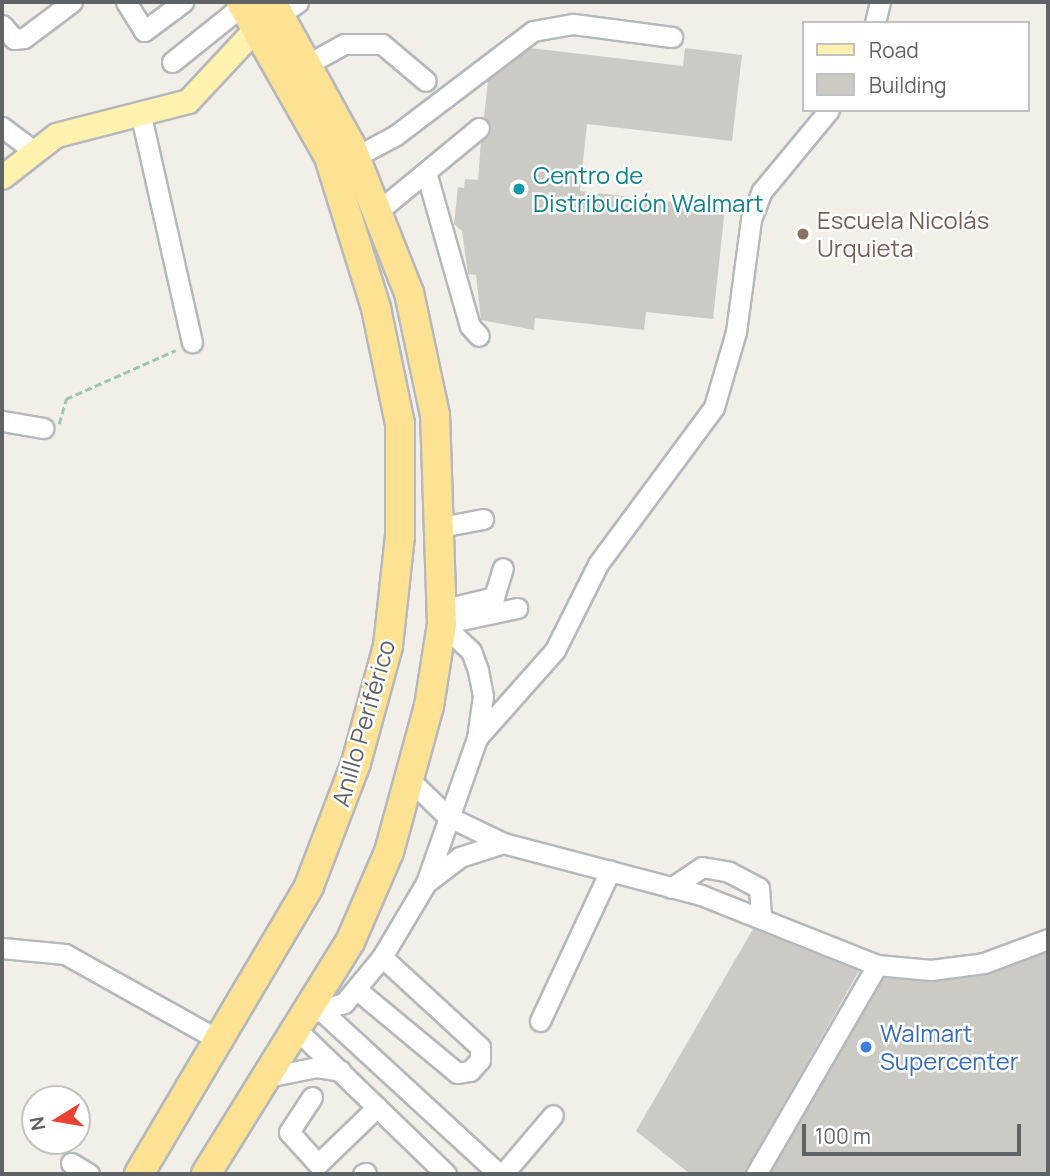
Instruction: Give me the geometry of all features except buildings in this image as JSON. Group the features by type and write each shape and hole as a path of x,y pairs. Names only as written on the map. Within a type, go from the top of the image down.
{"highway":[{"path":"206,1174 221,1161 267,1077 310,1019 350,942 389,852 410,780 442,617 435,415 409,293 355,157 306,65 265,9"},
{"name":"Anillo Periférico","path":"138,1174 309,886 356,763 388,646 400,536 400,424 376,308 329,157 265,9"}],"main road":[{"path":"2,177 31,149 56,135 141,116 188,101 265,9"}],"street":[{"path":"2,25 14,39 24,38 72,2"},
{"path":"126,2 144,31 183,2"},
{"path":"875,21 880,2"},
{"path":"172,62 265,9"},
{"path":"355,157 396,135 533,31 573,24 672,37"},
{"path":"306,65 344,44 382,44 426,81"},
{"path":"477,738 555,650 598,564 713,407 736,332 751,219 762,191 827,112"},
{"path":"141,116 192,342"},
{"path":"2,127 31,149"},
{"path":"377,212 479,128"},
{"path":"426,172 470,326 479,336"},
{"path":"2,421 43,428"},
{"path":"440,527 484,519"},
{"path":"442,617 494,597 503,569"},
{"path":"442,617 517,608"},
{"path":"310,1019 356,989 382,957 426,883 447,816 477,738 483,696 478,670 471,651 442,617"},
{"path":"410,780 447,816 503,843 671,888 761,916 877,965 931,970 1044,947"},
{"path":"426,883 460,857 503,843"},
{"path":"671,888 702,867 729,872 759,888 761,916"},
{"path":"540,1021 610,871"},
{"path":"2,948 65,954 219,1040"},
{"path":"356,989 457,1073 480,1060 480,1047 382,957"},
{"path":"756,1174 877,965"},
{"path":"310,1019 341,1071 446,1174"},
{"path":"310,1019 501,1174 553,1115"},
{"path":"267,1077 317,1068 341,1071"},
{"path":"313,1097 289,1132 318,1164 336,1174"},
{"path":"318,1164 377,1107"},
{"path":"71,1163 89,1174"}],"path":[{"path":"43,428 58,426 66,399 192,342"}],"place":[{"name":"Centro de Distribución Walmart","path":"519,189"},
{"name":"Escuela Nicolás Urquieta","path":"803,234"},
{"name":"Walmart Supercenter","path":"866,1047"}]}
